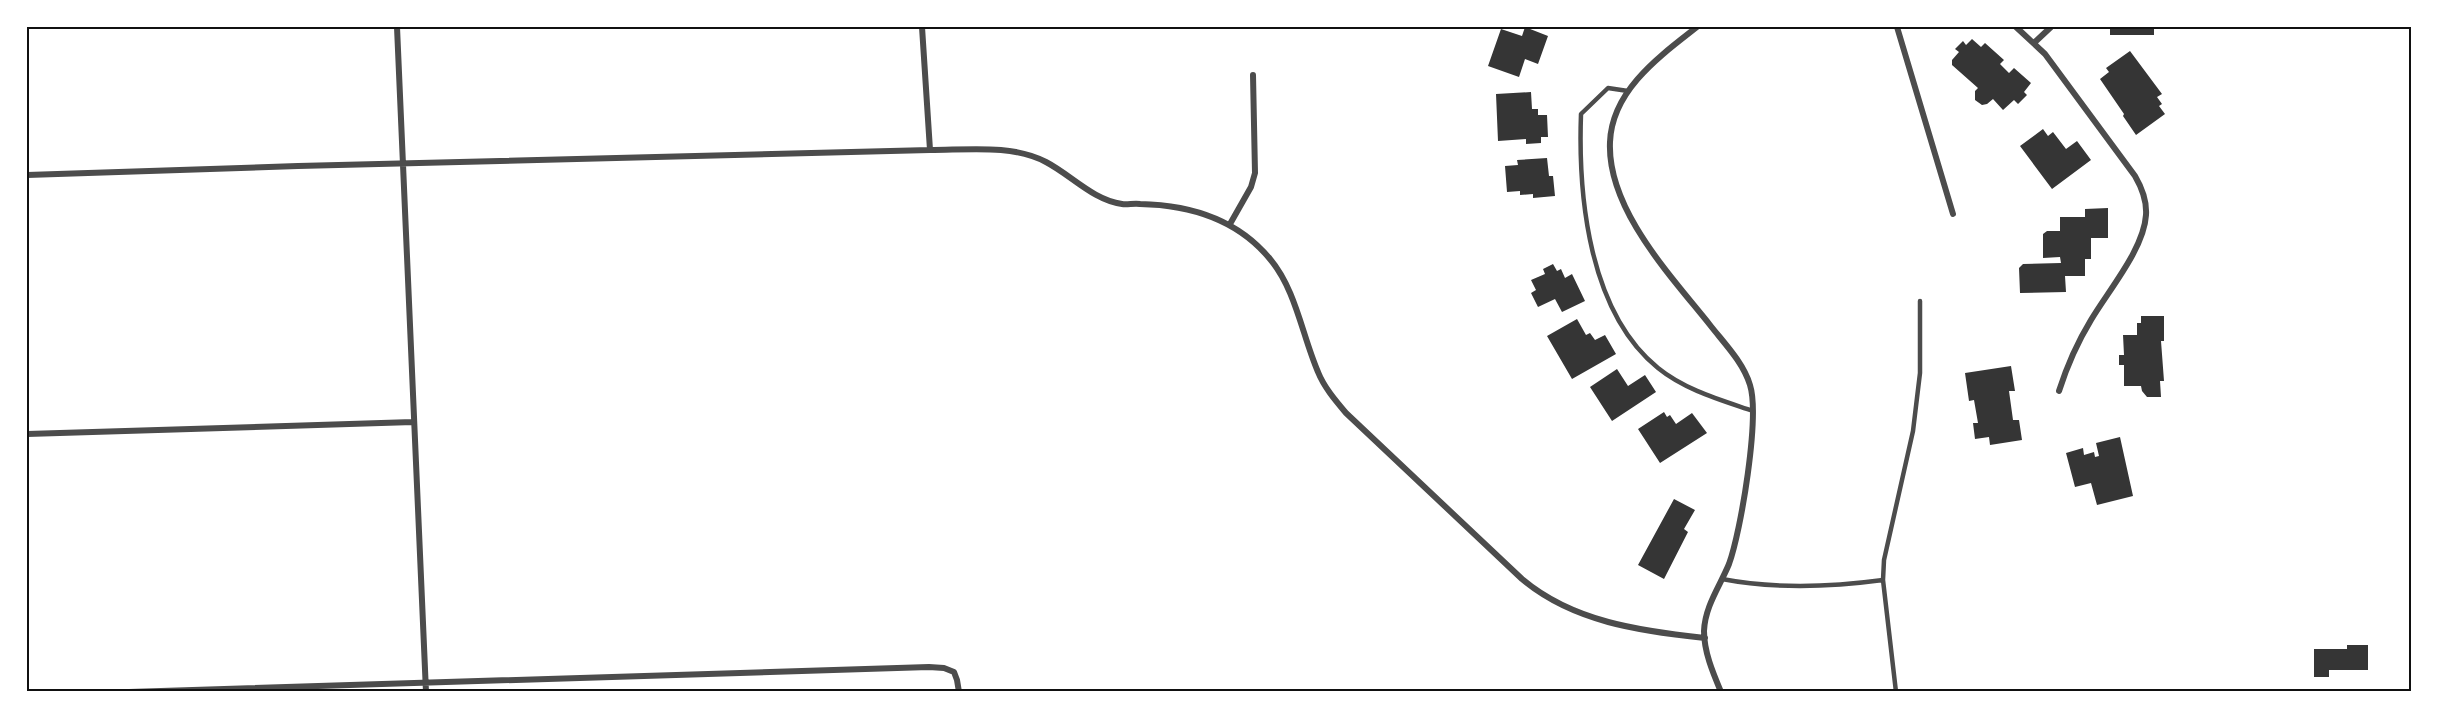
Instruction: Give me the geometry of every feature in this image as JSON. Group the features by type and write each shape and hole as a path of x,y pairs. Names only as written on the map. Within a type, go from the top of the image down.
{"street":[{"path":"397,27 426,692"},
{"path":"922,27 930,150"},
{"path":"1697,27 1658,59 1628,91 1615,114 1610,143 1612,171 1622,200 1650,247 1740,364 1750,384 1753,411 1752,438 1735,543 1708,610 1704,638 1721,692"},
{"path":"1897,27 1953,214"},
{"path":"2016,27 2035,42 2055,66 2134,176 2144,195 2146,206 2145,223 2138,243 2082,334 2059,391"},
{"path":"2035,42 2051,27"},
{"path":"1230,224 1251,187 1255,173 1253,75"},
{"path":"27,175 930,150 996,151 1028,155 1047,163 1090,191 1121,204 1197,211 1230,224 1255,242 1284,280 1318,373 1340,407 1522,579 1546,597 1588,616 1646,631 1704,638"},
{"path":"27,434 413,422"},
{"path":"129,692 938,668 954,672 959,692"}],"lane":[{"path":"1628,91 1608,88 1581,114 1580,155 1590,241 1611,307 1628,338 1658,369 1694,390 1753,411"},
{"path":"1896,692 1883,580 1884,560 1913,431 1920,373 1920,301"},
{"path":"1722,579 1764,584 1822,585 1883,580"}],"building":[{"path":"1525,27 1548,36 1538,64 1525,59 1519,77 1488,66 1501,29 1522,36"},
{"path":"2110,27 2154,27 2154,35 2110,35"},
{"path":"1972,39 1981,47 1985,43 2004,60 2000,64 2009,73 2014,68 2031,83 2024,92 2027,95 2018,104 2014,100 2003,110 1993,99 1982,105 1975,100 1975,91 1978,88 1952,65 1952,60 1959,52 1955,49 1963,41 1966,45"},
{"path":"2130,51 2162,94 2157,97 2162,104 2159,106 2165,114 2136,135 2100,79 2109,72 2106,68"},
{"path":"1531,92 1532,109 1538,109 1538,115 1547,115 1548,137 1541,137 1541,143 1526,144 1526,139 1498,141 1496,94"},
{"path":"2043,129 2048,136 2053,132 2066,149 2077,141 2091,160 2052,189 2020,146"},
{"path":"1547,158 1549,176 1553,176 1555,196 1533,198 1533,194 1520,195 1520,191 1507,192 1505,166 1518,165 1517,160"},
{"path":"2108,208 2108,238 2091,238 2091,259 2085,259 2085,276 2065,276 2066,292 2020,293 2019,268 2023,264 2061,263 2060,257 2043,258 2043,234 2047,231 2060,231 2060,217 2085,217 2085,209"},
{"path":"1553,264 1557,271 1561,269 1565,278 1572,274 1585,301 1562,312 1555,299 1538,307 1531,293 1536,290 1531,280 1545,274 1543,269"},
{"path":"2141,316 2164,316 2164,341 2161,341 2164,381 2160,381 2161,397 2147,397 2141,386 2124,386 2124,365 2119,365 2119,355 2124,355 2123,335 2137,335 2137,323 2141,323"},
{"path":"1577,319 1586,335 1590,333 1595,340 1605,335 1616,354 1572,379 1547,336"},
{"path":"2011,366 2015,391 2009,391 2013,420 2019,420 2022,440 1990,445 1989,437 1975,439 1973,423 1978,423 1974,400 1969,401 1965,373"},
{"path":"1617,369 1628,386 1645,375 1656,392 1612,421 1590,387"},
{"path":"1664,412 1667,417 1670,415 1676,424 1692,413 1707,433 1660,463 1638,429"},
{"path":"2120,437 2133,496 2097,505 2091,483 2075,487 2066,453 2083,448 2084,455 2094,452 2095,457 2099,456 2096,443"},
{"path":"1674,499 1695,510 1684,529 1688,532 1664,579 1638,565"},
{"path":"2347,645 2368,645 2368,670 2329,670 2329,677 2314,677 2314,649 2347,649"}]}
